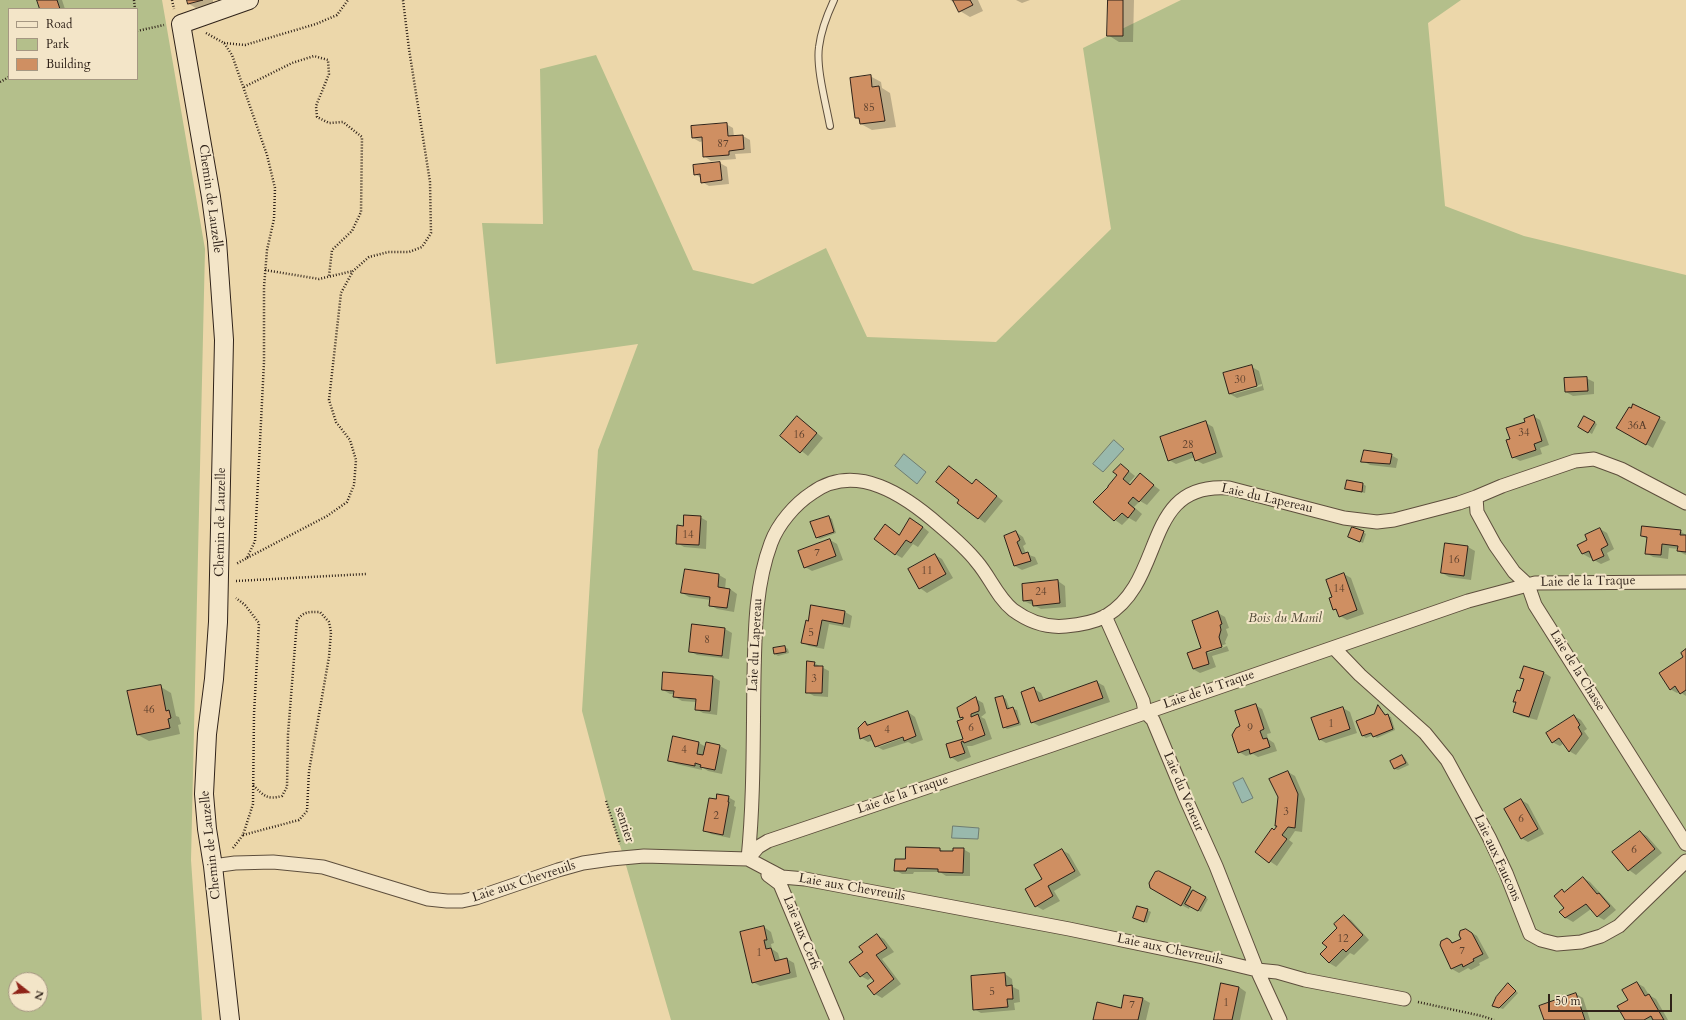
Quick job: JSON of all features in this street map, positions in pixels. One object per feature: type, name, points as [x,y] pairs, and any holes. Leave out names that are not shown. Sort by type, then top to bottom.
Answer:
[{"type":"street","points":[[184,23],[249,0]]},
{"type":"street","name":"Chemin de Lauzelle","points":[[184,23],[211,197],[222,295],[224,366],[219,581],[215,659],[204,764],[206,829],[216,865],[230,1020]]},
{"type":"street","name":"Laie du Lapereau","points":[[748,859],[751,821],[756,620],[760,585],[772,542],[782,522],[804,498],[821,486],[839,480],[858,480],[877,485],[903,497],[961,543],[978,563],[1003,602],[1025,618],[1052,626],[1087,623],[1105,616],[1125,600],[1140,580],[1164,521],[1170,511],[1179,500],[1198,489],[1216,487],[1229,488],[1344,518],[1377,522],[1421,514],[1476,497],[1502,486],[1568,464],[1594,459],[1621,469],[1686,502]]},
{"type":"street","name":"Laie de la Chasse","points":[[1476,497],[1477,512],[1495,545],[1514,572],[1528,585],[1535,605],[1686,844]]},
{"type":"street","name":"Laie de la Traque","points":[[748,859],[758,847],[768,840],[1052,745],[1468,601],[1528,585],[1543,583],[1686,582]]},
{"type":"street","name":"Laie du Veneur","points":[[1105,616],[1143,701],[1145,712],[1153,720],[1216,866],[1257,970],[1280,1020]]},
{"type":"street","name":"Laie aux Faucons","points":[[1334,648],[1360,675],[1425,733],[1447,760],[1489,837],[1506,873],[1530,934],[1541,940],[1557,944],[1580,942],[1607,933],[1619,926],[1629,917],[1686,861]]},
{"type":"street","name":"Laie aux Chevreuils","points":[[216,865],[273,862],[300,864],[337,871],[428,899],[462,901],[582,863],[644,856],[748,859],[782,877],[805,879],[1069,929],[1257,970],[1277,972],[1304,980],[1404,999]]},
{"type":"street","name":"Laie aux Cerfs","points":[[748,859],[780,884],[836,1020]]},
{"type":"lane","points":[[830,126],[820,70],[818,48],[823,24],[834,0]]},
{"type":"path","points":[[138,31],[169,24],[184,23],[224,43],[245,45],[316,24],[337,15],[348,0]]},
{"type":"path","points":[[265,270],[291,273],[319,279],[353,270],[369,257],[388,252],[409,252],[422,247],[431,233],[430,182],[409,49],[403,0]]},
{"type":"path","points":[[224,43],[232,55],[244,87],[267,155],[275,188],[274,219],[267,250],[265,270],[264,362],[255,541],[247,558]]},
{"type":"path","points":[[244,87],[292,63],[314,56],[328,60],[329,74],[316,106],[317,117],[329,123],[343,122],[362,137],[361,212],[352,232],[332,250],[329,276]]},
{"type":"path","points":[[219,581],[229,569],[327,516],[347,502],[354,485],[356,460],[350,440],[336,422],[329,400],[342,293],[353,270]]},
{"type":"path","points":[[219,581],[366,574]]},
{"type":"path","points":[[216,865],[243,835],[253,804],[254,714],[260,623],[245,604],[233,596],[219,581]]},
{"type":"path","points":[[243,835],[298,820],[307,811],[309,772],[329,657],[331,632],[329,622],[320,612],[301,614],[297,621],[289,712],[287,787],[282,796],[272,799],[264,796],[253,785]]},
{"type":"path","name":"sentier","points":[[606,801],[621,848]]},
{"type":"path","points":[[1404,999],[1494,1020]]},
{"type":"green space","points":[[0,0],[162,0],[205,249],[191,860],[202,1020],[0,1020]]},
{"type":"green space","name":"Bois du Manil","points":[[1181,0],[1461,0],[1428,23],[1445,206],[1524,236],[1686,275],[1686,1020],[671,1020],[606,801],[582,711],[598,450],[638,344],[496,364],[482,223],[543,224],[540,69],[596,55],[693,270],[753,284],[826,248],[867,337],[996,342],[1111,229],[1083,48]]},
{"type":"shaded area","points":[[1114,440],[1124,449],[1103,472],[1093,464]]},
{"type":"shaded area","points":[[904,454],[926,472],[917,484],[895,466]]},
{"type":"shaded area","points":[[1243,778],[1253,798],[1242,803],[1233,783]]},
{"type":"shaded area","points":[[953,826],[979,828],[978,839],[952,838]]},
{"type":"building","points":[[37,0],[57,0],[60,8],[40,8]]},
{"type":"building","points":[[187,0],[203,0],[188,4]]},
{"type":"building","points":[[953,0],[970,0],[973,5],[959,12]]},
{"type":"building","points":[[1108,0],[1123,0],[1123,36],[1107,36]]},
{"type":"building","points":[[871,75],[872,87],[879,86],[885,121],[860,124],[859,118],[855,118],[850,78]]},
{"type":"building","points":[[727,123],[728,136],[743,135],[744,149],[729,151],[729,155],[703,157],[702,137],[692,138],[691,126]]},
{"type":"building","points":[[720,162],[722,180],[701,183],[700,174],[694,175],[693,165]]},
{"type":"building","points":[[1252,365],[1257,386],[1229,394],[1223,373]]},
{"type":"building","points":[[1587,377],[1588,391],[1565,392],[1564,378]]},
{"type":"building","points":[[1633,404],[1660,417],[1646,445],[1616,428],[1629,407],[1631,408]]},
{"type":"building","points":[[1534,415],[1542,441],[1534,444],[1536,450],[1512,458],[1506,440],[1510,439],[1506,428],[1525,422],[1524,419]]},
{"type":"building","points":[[797,416],[817,433],[800,453],[780,436]]},
{"type":"building","points":[[1584,416],[1595,422],[1588,433],[1578,427]]},
{"type":"building","points":[[1206,421],[1216,453],[1195,461],[1192,452],[1168,461],[1160,437]]},
{"type":"building","points":[[1364,450],[1392,454],[1390,464],[1361,462]]},
{"type":"building","points":[[1121,464],[1129,471],[1123,479],[1130,485],[1140,473],[1154,485],[1139,502],[1133,497],[1128,503],[1135,509],[1128,518],[1122,513],[1114,521],[1093,502],[1108,487],[1117,475],[1113,472]]},
{"type":"building","points":[[949,466],[972,484],[976,479],[997,496],[978,519],[957,503],[959,500],[936,482]]},
{"type":"building","points":[[1347,480],[1363,483],[1362,492],[1345,489]]},
{"type":"building","points":[[684,515],[701,516],[699,545],[676,544],[677,525],[683,526]]},
{"type":"building","points":[[829,516],[834,532],[816,538],[810,522]]},
{"type":"building","points":[[910,518],[923,527],[911,543],[906,540],[895,555],[874,539],[885,524],[899,535]]},
{"type":"building","points":[[1642,526],[1681,530],[1680,535],[1686,535],[1686,552],[1677,551],[1678,546],[1662,544],[1661,555],[1645,554],[1647,537],[1641,536]]},
{"type":"building","points":[[1352,527],[1364,531],[1360,542],[1348,537]]},
{"type":"building","points":[[1600,528],[1608,545],[1601,549],[1604,556],[1593,561],[1589,551],[1582,554],[1577,545],[1587,540],[1585,535]]},
{"type":"building","points":[[1016,531],[1020,540],[1017,542],[1022,554],[1028,552],[1031,561],[1014,566],[1004,536]]},
{"type":"building","points":[[830,539],[836,556],[804,568],[798,551]]},
{"type":"building","points":[[1445,543],[1468,546],[1464,576],[1441,573]]},
{"type":"building","points":[[935,554],[946,574],[919,589],[908,569]]},
{"type":"building","points":[[685,569],[719,574],[718,587],[730,589],[727,608],[709,606],[710,597],[681,593]]},
{"type":"building","points":[[1344,573],[1357,610],[1339,617],[1336,609],[1333,610],[1329,598],[1332,597],[1326,580]]},
{"type":"building","points":[[1058,580],[1060,603],[1033,606],[1032,600],[1023,601],[1022,584]]},
{"type":"building","points":[[811,605],[845,611],[843,624],[822,620],[817,646],[801,643]]},
{"type":"building","points":[[1218,611],[1222,624],[1220,625],[1221,630],[1219,637],[1222,647],[1206,652],[1209,664],[1193,669],[1187,653],[1201,648],[1192,621]]},
{"type":"building","points":[[692,624],[725,628],[722,656],[689,652]]},
{"type":"building","points":[[785,646],[786,652],[774,654],[773,648]]},
{"type":"building","points":[[1686,649],[1686,690],[1680,694],[1675,686],[1670,690],[1659,673],[1683,657],[1681,653]]},
{"type":"building","points":[[807,661],[815,662],[814,666],[823,666],[822,693],[806,693]]},
{"type":"building","points":[[1524,666],[1544,672],[1529,717],[1513,712],[1516,702],[1513,702],[1517,690],[1520,691],[1524,679],[1520,678]]},
{"type":"building","points":[[663,672],[713,676],[710,711],[695,710],[696,699],[673,697],[674,691],[662,690]]},
{"type":"building","points":[[1097,681],[1103,698],[1031,723],[1021,692],[1034,687],[1039,701]]},
{"type":"building","points":[[161,685],[166,711],[169,710],[171,718],[168,719],[170,728],[137,735],[127,691]]},
{"type":"building","points":[[1003,696],[1007,709],[1013,707],[1019,723],[1003,728],[995,698]]},
{"type":"building","points":[[976,697],[979,711],[971,714],[971,717],[978,714],[985,735],[964,743],[963,741],[961,742],[965,753],[950,758],[946,744],[963,739],[957,721],[963,719],[963,717],[960,718],[957,708]]},
{"type":"building","points":[[1256,704],[1264,729],[1260,731],[1263,739],[1267,738],[1270,747],[1250,754],[1249,749],[1238,753],[1232,735],[1236,728],[1240,726],[1235,711]]},
{"type":"building","points":[[1378,705],[1385,715],[1388,714],[1393,729],[1373,737],[1371,733],[1362,736],[1356,721],[1374,714]]},
{"type":"building","points":[[1343,707],[1350,729],[1319,740],[1311,718]]},
{"type":"building","points":[[908,711],[916,736],[904,741],[903,737],[875,747],[870,735],[860,739],[858,728],[865,721],[867,725]]},
{"type":"building","points":[[1574,715],[1580,725],[1578,727],[1582,734],[1569,752],[1559,738],[1552,743],[1546,733]]},
{"type":"building","points":[[673,736],[699,742],[697,754],[703,755],[706,742],[720,745],[715,770],[700,767],[701,765],[695,763],[695,766],[668,761]]},
{"type":"building","points":[[1402,755],[1406,763],[1394,769],[1390,761]]},
{"type":"building","points":[[1288,771],[1298,794],[1295,828],[1288,827],[1282,835],[1287,839],[1269,863],[1255,852],[1272,828],[1274,830],[1277,826],[1275,826],[1278,797],[1269,779]]},
{"type":"building","points":[[717,794],[729,796],[723,835],[703,831],[709,798],[716,799]]},
{"type":"building","points":[[1521,799],[1538,829],[1521,839],[1504,809]]},
{"type":"building","points":[[1640,831],[1655,849],[1628,871],[1612,852]]},
{"type":"building","points":[[906,847],[940,848],[940,851],[953,851],[953,848],[964,848],[963,873],[938,872],[938,869],[907,868],[906,871],[894,871],[895,859],[905,859]]},
{"type":"building","points":[[1062,849],[1075,871],[1048,886],[1053,896],[1035,907],[1025,889],[1042,879],[1034,865]]},
{"type":"building","points":[[1159,871],[1191,887],[1181,906],[1150,888],[1149,883],[1155,872]]},
{"type":"building","points":[[1583,877],[1597,894],[1599,893],[1610,906],[1597,917],[1586,904],[1565,918],[1559,912],[1564,908],[1554,896],[1562,889],[1564,892]]},
{"type":"building","points":[[1193,890],[1206,897],[1198,911],[1185,904]]},
{"type":"building","points":[[1137,906],[1148,909],[1144,922],[1133,918]]},
{"type":"building","points":[[1344,915],[1363,935],[1346,952],[1343,949],[1329,963],[1320,954],[1327,947],[1322,943],[1337,928],[1334,924]]},
{"type":"building","points":[[764,926],[767,940],[764,940],[766,949],[771,948],[775,961],[787,958],[790,973],[752,983],[740,932]]},
{"type":"building","points":[[1466,929],[1472,933],[1483,954],[1473,959],[1474,961],[1463,967],[1462,964],[1451,969],[1440,945],[1441,941],[1447,938],[1452,943],[1461,939],[1459,935],[1460,931]]},
{"type":"building","points":[[877,934],[887,948],[876,955],[894,979],[874,995],[867,986],[874,981],[867,972],[860,977],[849,962],[863,952],[859,947]]},
{"type":"building","points":[[1005,973],[1006,986],[1012,985],[1013,999],[1007,999],[1008,1007],[973,1010],[971,976]]},
{"type":"building","points":[[1637,982],[1645,996],[1649,994],[1664,1020],[1653,1020],[1651,1016],[1644,1020],[1625,1020],[1617,1006],[1628,1000],[1622,990]]},
{"type":"building","points":[[1221,983],[1239,987],[1232,1020],[1214,1020]]},
{"type":"building","points":[[1508,983],[1516,991],[1499,1008],[1492,1006],[1496,997]]},
{"type":"building","points":[[1576,993],[1585,1020],[1544,1020],[1539,1006]]},
{"type":"building","points":[[1124,995],[1143,998],[1138,1020],[1093,1020],[1097,1002],[1121,1008]]}]
